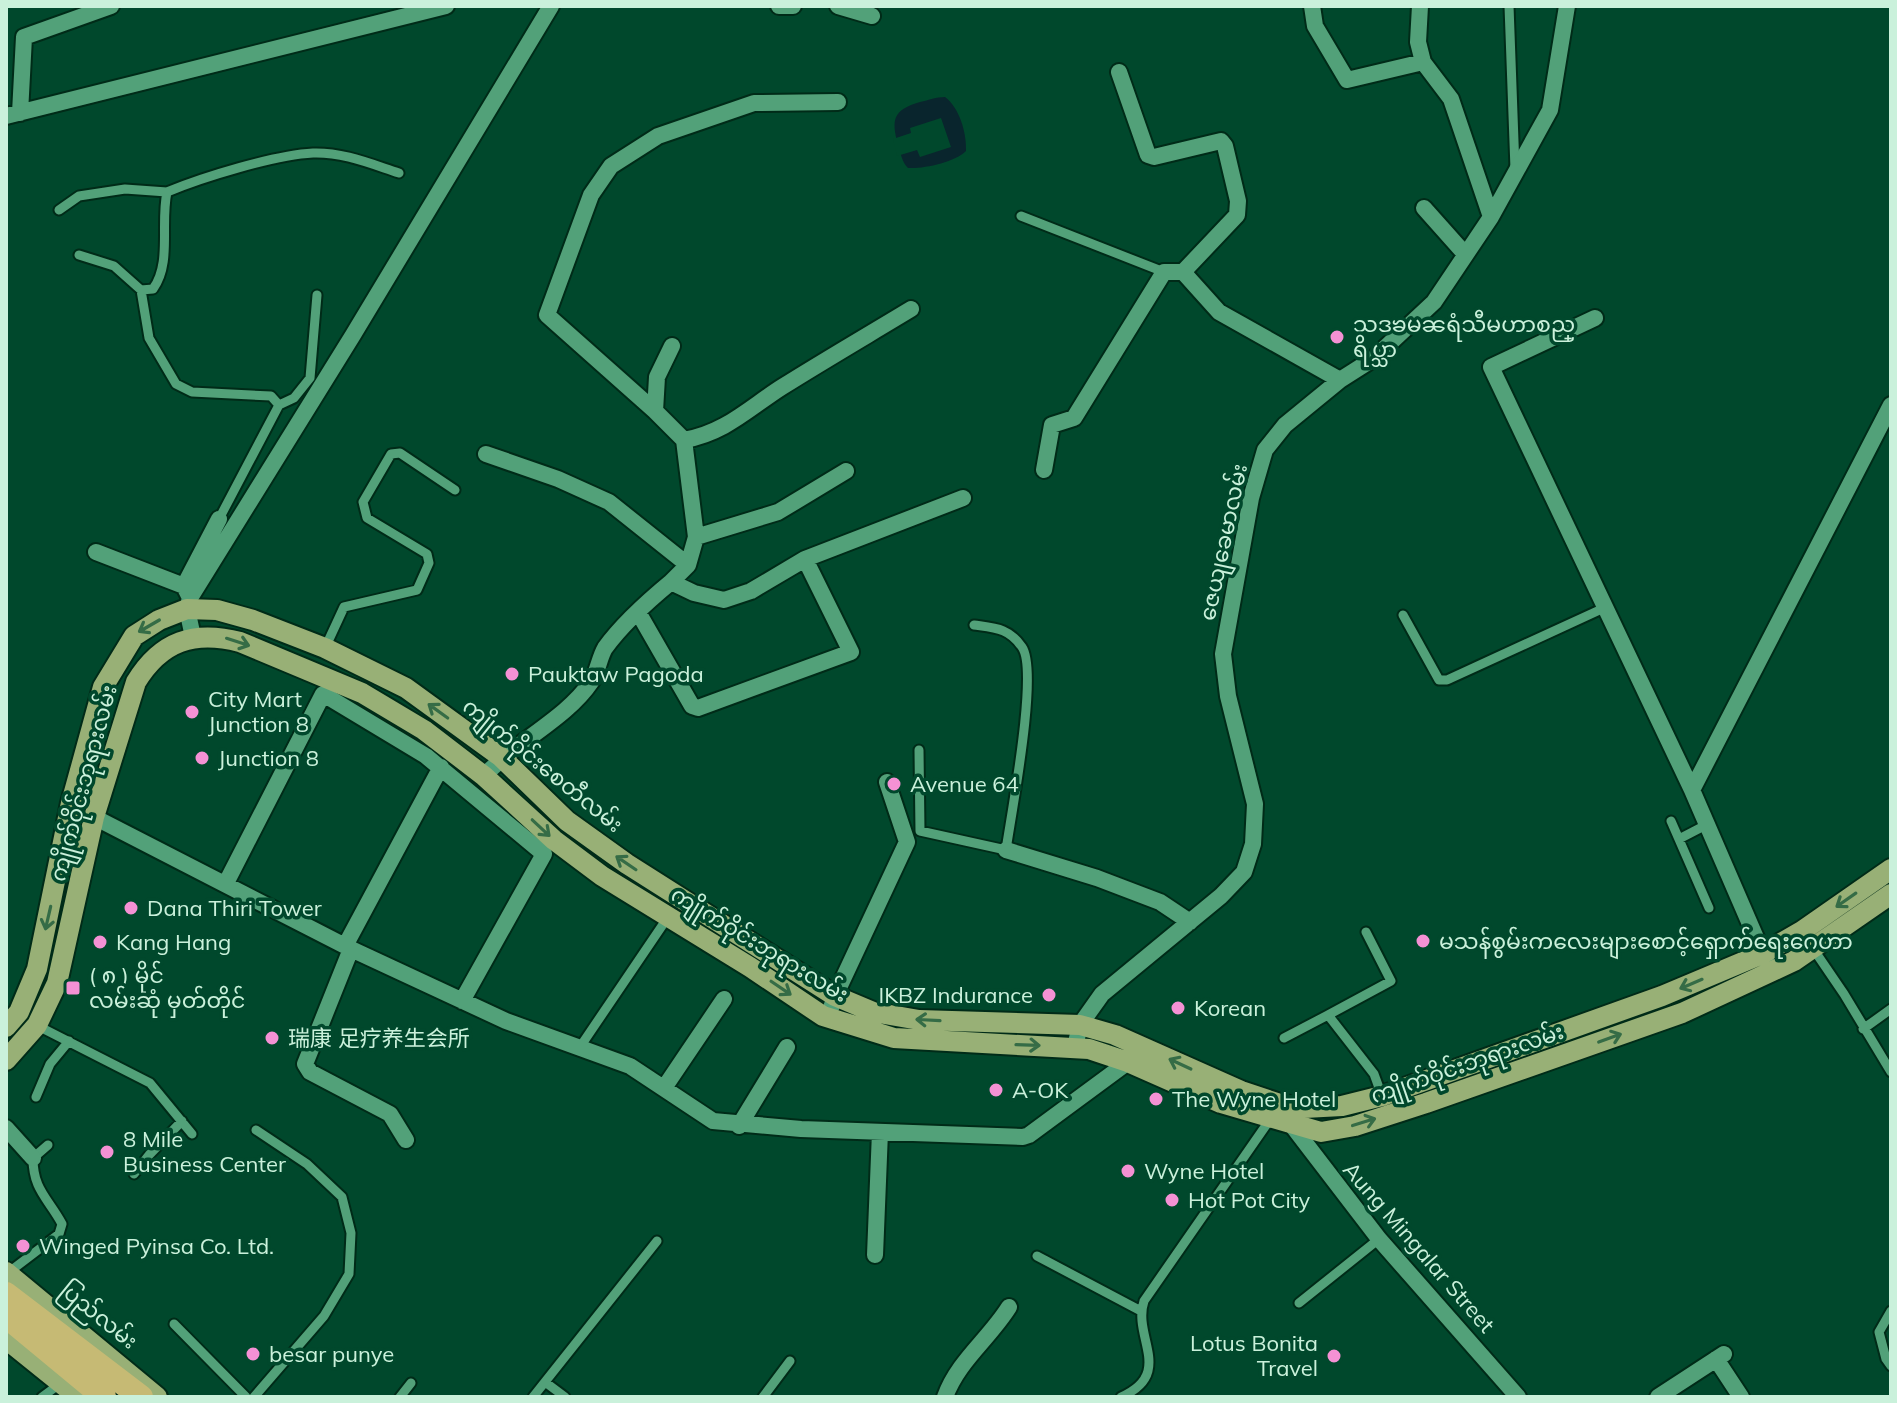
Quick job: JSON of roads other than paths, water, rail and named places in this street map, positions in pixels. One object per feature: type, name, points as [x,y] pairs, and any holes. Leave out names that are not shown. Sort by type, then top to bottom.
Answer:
[{"type":"highway","name":"ပြည်လမ်း","points":[[6,1278],[141,1397]]},
{"type":"highway","points":[[6,1316],[104,1397]]},
{"type":"main road","name":"ကျိုက်ဝိုင်းစေတီလမ်း","points":[[6,1027],[19,1012],[37,969],[71,803],[103,687],[134,636],[187,598],[325,648],[406,688],[501,757],[567,821],[835,996],[894,1017],[1080,1025],[1115,1035],[1241,1091],[1280,1116],[1304,1108],[1342,1106],[1420,1083],[1662,996],[1762,954],[1802,931]]},
{"type":"main road","name":"ကျိုက်ဝိုင်းဘုရားလမ်း","points":[[6,1060],[37,1025],[57,983],[94,817],[136,682],[147,664],[158,655],[193,637],[218,636],[240,642],[362,693],[424,730],[484,776],[554,840],[602,876],[828,1017],[894,1038],[1089,1049],[1128,1062],[1221,1103],[1280,1116],[1321,1132],[1355,1126],[1426,1103],[1682,1013],[1772,973],[1813,949],[1891,894]]},
{"type":"main road","points":[[1802,931],[1891,869]]},
{"type":"main road","points":[[662,912],[667,889]]},
{"type":"main road","points":[[750,967],[762,949]]},
{"type":"main road","points":[[1420,1083],[1426,1103]]},
{"type":"main road","name":"ပြည်လမ်း","points":[[6,1278],[157,1397]]},
{"type":"main road","points":[[6,1339],[78,1397]]},
{"type":"street","points":[[111,6],[24,37],[13,114],[446,6]]},
{"type":"street","points":[[187,598],[353,335],[551,6]]},
{"type":"street","points":[[779,6],[793,6]]},
{"type":"street","points":[[838,6],[872,16]]},
{"type":"street","points":[[1312,6],[1315,26],[1347,80],[1423,62]]},
{"type":"street","points":[[1420,6],[1418,42],[1423,62],[1451,99],[1491,217]]},
{"type":"street","name":"ဇေယျခေမာလမ်း","points":[[1080,1025],[1102,994],[1221,896],[1244,872],[1253,844],[1255,804],[1228,696],[1223,654],[1251,498],[1265,450],[1285,425],[1340,380],[1373,359],[1434,302],[1491,217],[1550,110],[1567,6]]},
{"type":"street","points":[[1044,470],[1052,425],[1074,418],[1164,272],[1183,272],[1237,215],[1238,201],[1225,146],[1221,141],[1154,157],[1148,155],[1119,72]]},
{"type":"street","points":[[484,776],[501,757],[565,709],[592,681],[605,649],[638,612],[688,565],[696,537],[684,440],[547,315],[591,195],[611,166],[658,136],[754,103],[838,102]]},
{"type":"street","points":[[1424,208],[1465,254]]},
{"type":"street","points":[[1183,272],[1219,312],[1340,380]]},
{"type":"street","points":[[684,440],[707,436],[735,420],[780,388],[911,309]]},
{"type":"street","points":[[1595,318],[1491,367],[1692,790],[1772,973]]},
{"type":"street","points":[[655,411],[657,377],[672,346]]},
{"type":"street","points":[[1692,790],[1891,405]]},
{"type":"street","points":[[486,454],[558,479],[609,502],[688,565]]},
{"type":"street","points":[[696,537],[778,512],[846,471]]},
{"type":"street","points":[[671,582],[694,593],[724,600],[751,591],[805,559],[963,498]]},
{"type":"street","points":[[193,637],[187,598],[219,519]]},
{"type":"street","points":[[96,552],[187,598]]},
{"type":"street","points":[[638,612],[692,706],[698,708],[851,652],[805,559]]},
{"type":"street","points":[[226,883],[323,694],[426,756],[544,854],[462,1001]]},
{"type":"street","points":[[406,1140],[390,1114],[310,1072],[305,1064],[348,947],[441,767]]},
{"type":"street","points":[[828,1017],[907,842],[887,782]]},
{"type":"street","points":[[94,817],[348,947],[462,1001],[506,1021],[630,1066],[713,1121],[739,1126],[996,1137],[1029,1135],[1128,1062]]},
{"type":"street","points":[[1006,850],[1097,878],[1160,902],[1190,922]]},
{"type":"street","points":[[664,1088],[724,999]]},
{"type":"street","points":[[1075,1047],[1080,1025]]},
{"type":"street","points":[[739,1126],[787,1047]]},
{"type":"street","name":"Aung Mingalar Street","points":[[1280,1116],[1379,1239],[1517,1397]]},
{"type":"street","points":[[6,1128],[33,1158]]},
{"type":"street","points":[[875,1255],[880,1132]]},
{"type":"street","points":[[945,1397],[970,1353],[995,1328],[1009,1307]]},
{"type":"street","points":[[1660,1396],[1720,1357],[1741,1397]]},
{"type":"lane","points":[[1509,6],[1515,172]]},
{"type":"lane","points":[[59,210],[79,196],[125,189],[167,192],[261,163],[313,153],[351,157],[399,173]]},
{"type":"lane","points":[[141,290],[153,289],[163,275],[163,210],[167,192]]},
{"type":"lane","points":[[1021,216],[1164,272]]},
{"type":"lane","points":[[79,255],[114,266],[141,290],[149,338],[176,384],[192,392],[271,396],[279,405]]},
{"type":"lane","points":[[219,519],[279,405],[294,398],[310,378],[317,295]]},
{"type":"lane","points":[[325,648],[344,607],[417,590],[429,563],[427,554],[367,518],[363,502],[391,454],[400,453],[455,490]]},
{"type":"lane","points":[[1403,615],[1439,680],[1447,680],[1604,608]]},
{"type":"lane","points":[[919,750],[920,831],[1006,850],[1028,690],[1024,650],[1004,630],[974,625]]},
{"type":"lane","points":[[1671,821],[1709,908]]},
{"type":"lane","points":[[1679,839],[1706,825]]},
{"type":"lane","points":[[580,1047],[662,912]]},
{"type":"lane","points":[[1802,931],[1891,1072]]},
{"type":"lane","points":[[1284,1038],[1391,981],[1366,932]]},
{"type":"lane","points":[[1863,1029],[1891,1009]]},
{"type":"lane","points":[[1328,1015],[1374,1074],[1382,1096]]},
{"type":"lane","points":[[37,1025],[150,1083],[192,1134]]},
{"type":"lane","points":[[36,1097],[50,1064],[69,1041]]},
{"type":"lane","points":[[1121,1397],[1134,1391],[1144,1381],[1149,1368],[1141,1311],[1144,1301],[1280,1116]]},
{"type":"lane","points":[[134,1174],[182,1121]]},
{"type":"lane","points":[[254,1397],[324,1316],[349,1274],[351,1244],[342,1197],[307,1164],[256,1130]]},
{"type":"lane","points":[[6,1278],[59,1234],[62,1224],[38,1189],[33,1174],[33,1158],[48,1145]]},
{"type":"lane","points":[[1299,1303],[1379,1239]]},
{"type":"lane","points":[[533,1397],[657,1241]]},
{"type":"lane","points":[[1037,1256],[1141,1311]]},
{"type":"lane","points":[[1891,1311],[1879,1332],[1891,1366]]},
{"type":"lane","points":[[174,1324],[246,1397]]},
{"type":"lane","points":[[763,1397],[790,1361]]},
{"type":"lane","points":[[545,1382],[565,1397]]},
{"type":"lane","points":[[42,1397],[61,1383]]},
{"type":"lane","points":[[400,1397],[411,1383]]},
{"type":"water","points":[[945,97],[961,121],[966,151],[939,164],[908,168],[896,136],[896,117],[911,105]]},
{"type":"place","name":"သဒၶမၼရံသီမဟာစည္ ရိပ္သာ","points":[[1337,337]]},
{"type":"place","name":"Pauktaw Pagoda","points":[[512,674]]},
{"type":"place","name":"City Mart Junction 8","points":[[192,712]]},
{"type":"place","name":"Junction 8","points":[[202,758]]},
{"type":"place","name":"Avenue 64","points":[[894,784]]},
{"type":"place","name":"Dana Thiri Tower","points":[[131,908]]},
{"type":"place","name":"မသန်စွမ်းကလေးများစောင့်ရှောက်ရေးဂေဟာ","points":[[1423,941]]},
{"type":"place","name":"Kang Hang","points":[[100,942]]},
{"type":"place","name":"( ၈ ) မိုင် လမ်းဆုံ မှတ်တိုင်","points":[[73,988]]},
{"type":"place","name":"IKBZ Indurance","points":[[1049,995]]},
{"type":"place","name":"Korean","points":[[1178,1008]]},
{"type":"place","name":"瑞康 足疗养生会所","points":[[272,1038]]},
{"type":"place","name":"A-OK","points":[[996,1090]]},
{"type":"place","name":"The Wyne Hotel","points":[[1156,1099]]},
{"type":"place","name":"8 Mile Business Center","points":[[107,1152]]},
{"type":"place","name":"Wyne Hotel","points":[[1128,1171]]},
{"type":"place","name":"Hot Pot City","points":[[1172,1200]]},
{"type":"place","name":"Winged Pyinsa Co. Ltd.","points":[[23,1246]]},
{"type":"place","name":"besar punye","points":[[253,1354]]},
{"type":"place","name":"Lotus Bonita Travel","points":[[1334,1356]]}]
